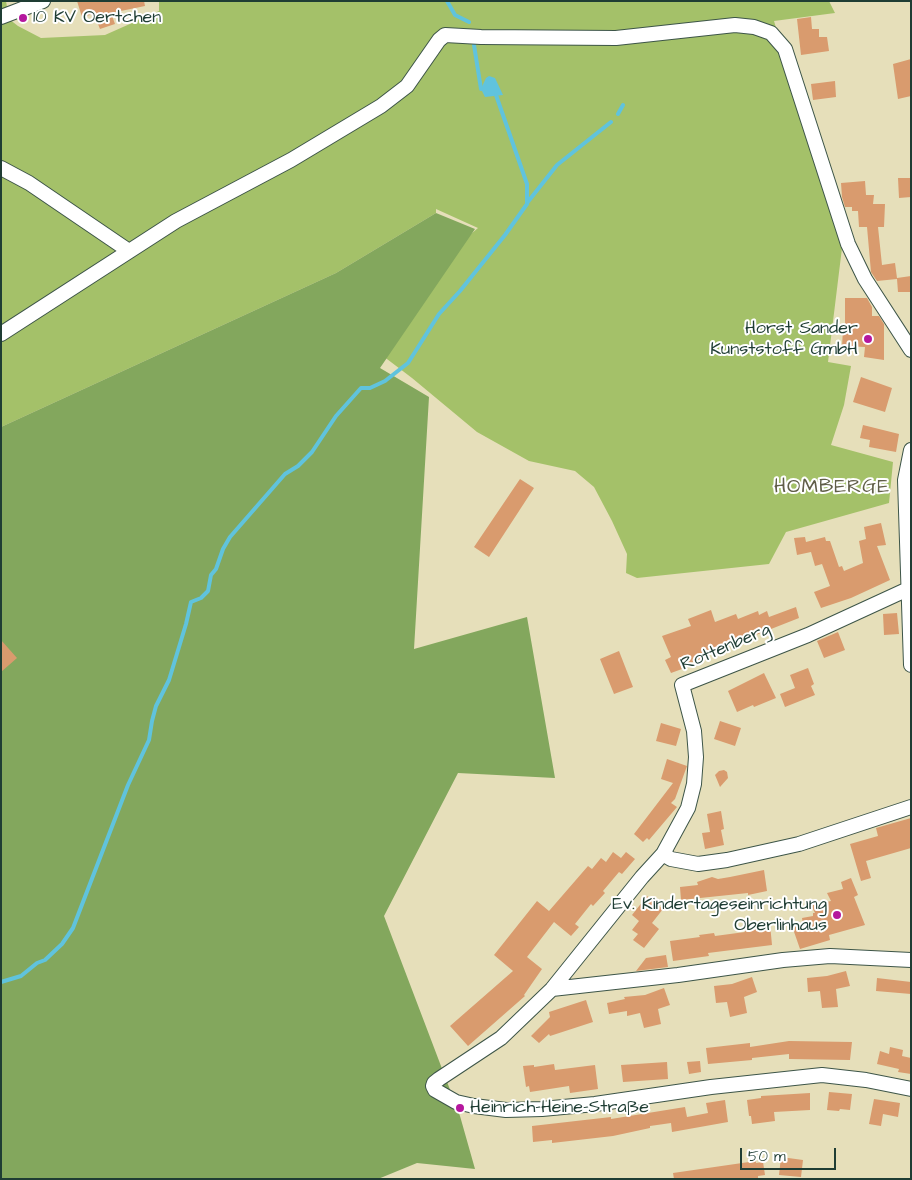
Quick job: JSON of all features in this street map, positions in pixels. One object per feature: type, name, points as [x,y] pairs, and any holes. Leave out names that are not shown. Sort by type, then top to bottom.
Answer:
[{"type":"street","points":[[1,17],[43,1]]},
{"type":"street","points":[[1,334],[176,221],[290,160],[381,106],[407,86],[439,40],[445,35],[616,38],[736,25],[754,27],[771,33],[786,49],[848,244],[864,279],[911,350]]},
{"type":"street","points":[[1,168],[29,184],[129,251]]},
{"type":"street","points":[[911,450],[905,480],[911,665]]},
{"type":"street","name":"Rottenberg","points":[[662,854],[688,808],[694,784],[696,757],[694,731],[682,685],[808,635],[908,589]]},
{"type":"street","points":[[911,807],[799,844],[727,860],[698,864],[676,861],[662,854],[552,990],[501,1038],[434,1083],[433,1086],[435,1090],[456,1102],[506,1110],[595,1104],[711,1087],[822,1075],[866,1080],[911,1089]]},
{"type":"street","points":[[552,990],[784,960],[830,956],[911,960]]},
{"type":"green space","points":[[1,1],[6,1],[9,19],[41,38],[105,35],[159,11],[159,1],[829,1],[835,13],[774,21],[842,248],[828,362],[851,366],[844,405],[831,445],[893,462],[889,503],[786,532],[769,564],[637,578],[626,573],[627,554],[594,487],[575,471],[529,461],[477,432],[412,378],[354,334],[478,228],[436,209],[436,213],[336,273],[1,427]]},
{"type":"green space","points":[[436,213],[475,229],[380,368],[429,397],[414,649],[527,617],[555,778],[458,773],[384,916],[460,1116],[475,1169],[417,1163],[378,1179],[1,1179],[1,427],[336,273]]},
{"type":"water","points":[[489,76],[495,78],[503,95],[485,97],[481,89],[486,78]]},
{"type":"building","points":[[77,1],[144,1],[145,6],[111,13],[115,24],[100,29],[94,14],[82,17]]},
{"type":"building","points":[[811,17],[812,29],[819,29],[819,37],[827,37],[829,51],[801,55],[797,19]]},
{"type":"building","points":[[911,59],[911,96],[898,99],[893,64]]},
{"type":"building","points":[[835,81],[836,97],[813,100],[811,84]]},
{"type":"building","points":[[898,178],[911,178],[911,197],[899,198]]},
{"type":"building","points":[[865,181],[866,195],[874,195],[873,204],[885,204],[884,227],[878,227],[882,265],[895,263],[897,278],[911,276],[911,292],[898,292],[897,279],[877,281],[871,272],[867,227],[859,227],[858,211],[852,211],[852,207],[845,207],[841,183]]},
{"type":"building","points":[[845,298],[867,298],[872,307],[872,316],[879,316],[884,324],[884,360],[864,357],[865,347],[842,346],[843,330],[845,330]]},
{"type":"building","points":[[861,377],[892,388],[885,412],[853,402]]},
{"type":"building","points":[[863,425],[899,434],[896,452],[869,447],[870,440],[860,438]]},
{"type":"building","points":[[520,479],[534,488],[489,557],[474,547]]},
{"type":"building","points":[[881,523],[886,545],[877,546],[890,580],[851,598],[821,608],[814,592],[830,586],[822,564],[815,566],[811,552],[797,555],[794,538],[805,537],[806,542],[825,537],[826,541],[830,541],[839,567],[842,566],[844,571],[863,563],[859,541],[866,539],[864,527]]},
{"type":"building","points":[[796,607],[799,618],[705,655],[705,657],[671,673],[665,660],[671,657],[662,636],[691,626],[688,619],[711,610],[715,622],[736,614],[738,619],[758,611],[759,615],[767,611],[769,617]]},
{"type":"building","points":[[897,613],[899,634],[884,635],[883,614]]},
{"type":"building","points":[[838,632],[845,650],[824,658],[817,641]]},
{"type":"building","points":[[1,640],[17,658],[1,672]]},
{"type":"building","points":[[619,651],[633,687],[614,694],[600,659]]},
{"type":"building","points":[[808,668],[814,684],[811,686],[815,695],[785,707],[780,694],[795,688],[790,675]]},
{"type":"building","points":[[764,673],[776,698],[737,712],[728,691]]},
{"type":"building","points":[[720,721],[741,728],[735,746],[714,739]]},
{"type":"building","points":[[661,723],[681,729],[676,746],[656,741]]},
{"type":"building","points":[[667,759],[687,766],[675,799],[671,803],[677,807],[649,840],[647,838],[643,842],[634,834],[673,783],[661,779]]},
{"type":"building","points":[[724,770],[727,772],[728,778],[720,787],[715,775],[719,771]]},
{"type":"building","points":[[721,811],[724,829],[721,830],[724,845],[705,849],[702,833],[710,832],[707,814]]},
{"type":"building","points":[[911,818],[911,848],[866,861],[871,878],[861,881],[850,844],[878,836],[876,828]]},
{"type":"building","points":[[613,852],[621,858],[626,852],[635,859],[622,874],[619,872],[603,891],[605,893],[593,906],[591,904],[575,924],[579,927],[571,936],[554,922],[527,957],[542,969],[525,996],[468,1046],[450,1026],[513,971],[494,955],[537,901],[549,911],[588,866],[592,869],[601,858],[606,862]]},
{"type":"building","points":[[764,870],[767,891],[748,895],[748,893],[681,900],[680,887],[698,885],[697,882],[712,877],[718,879]]},
{"type":"building","name":"Ev. Kindertageseinrichtung Oberlinhaus","points":[[851,878],[858,895],[854,897],[865,925],[829,935],[830,940],[800,949],[792,926],[803,924],[802,918],[813,916],[813,913],[815,913],[811,905],[831,901],[827,893],[843,889],[841,882]]},
{"type":"building","points":[[647,896],[663,909],[652,923],[659,929],[644,948],[633,940],[638,934],[632,930],[639,921],[632,915]]},
{"type":"building","points":[[770,924],[772,945],[708,953],[709,956],[673,961],[670,941],[714,933],[715,936],[745,932],[744,927]]},
{"type":"building","points":[[666,955],[668,967],[636,971],[646,958]]},
{"type":"building","points":[[846,971],[850,986],[836,989],[838,1007],[822,1008],[820,991],[808,992],[807,978],[827,976]]},
{"type":"building","points":[[752,977],[757,992],[744,997],[747,1013],[730,1017],[727,1002],[716,1003],[714,986],[732,984]]},
{"type":"building","points":[[877,978],[911,982],[911,994],[876,991]]},
{"type":"building","points":[[664,988],[670,1005],[658,1009],[661,1024],[644,1028],[640,1013],[627,1016],[627,1011],[609,1014],[607,1003],[625,999],[624,997],[645,995]]},
{"type":"building","points":[[586,1000],[593,1022],[550,1036],[549,1034],[539,1043],[531,1036],[550,1017],[549,1012]]},
{"type":"building","points":[[789,1041],[852,1042],[850,1060],[789,1059],[789,1054],[708,1064],[706,1048],[750,1043],[750,1047]]},
{"type":"building","points":[[890,1047],[903,1050],[902,1056],[911,1058],[911,1074],[898,1072],[899,1069],[877,1064],[880,1051],[889,1054]]},
{"type":"building","points":[[700,1061],[701,1072],[689,1074],[687,1062]]},
{"type":"building","points":[[667,1062],[668,1079],[623,1082],[621,1065]]},
{"type":"building","points":[[554,1064],[555,1070],[595,1065],[598,1089],[570,1093],[569,1086],[530,1092],[529,1086],[526,1087],[523,1066],[534,1065],[534,1067]]},
{"type":"building","points":[[829,1092],[852,1094],[850,1110],[827,1110]]},
{"type":"building","points":[[810,1093],[810,1110],[774,1112],[775,1121],[752,1124],[747,1100],[761,1098],[761,1096]]},
{"type":"building","points":[[874,1099],[900,1103],[898,1117],[883,1114],[881,1126],[869,1124]]},
{"type":"building","points":[[725,1100],[728,1122],[672,1132],[671,1123],[650,1126],[650,1128],[613,1136],[552,1143],[552,1140],[533,1142],[532,1126],[611,1117],[611,1119],[685,1107],[687,1117],[708,1113],[706,1103]]},
{"type":"building","points":[[781,1157],[803,1160],[801,1177],[779,1175]]},
{"type":"building","points":[[756,1161],[756,1163],[763,1162],[765,1175],[758,1176],[758,1179],[674,1179],[673,1173]]},
{"type":"waterway","points":[[447,1],[455,15],[469,22]]},
{"type":"waterway","points":[[474,45],[481,89]]},
{"type":"waterway","points":[[1,982],[21,976],[37,963],[45,960],[62,944],[73,928],[128,785],[149,740],[156,706],[169,680],[191,602],[201,598],[208,591],[211,575],[216,569],[223,549],[230,537],[285,474],[298,466],[312,452],[336,416],[361,388],[370,388],[385,381],[408,363],[439,314],[505,235],[527,204],[527,184],[496,95]]},
{"type":"waterway","points":[[618,114],[623,105]]},
{"type":"waterway","points":[[527,203],[557,165],[611,122]]},
{"type":"place","name":"10 KV Oertchen","points":[[23,18]]},
{"type":"place","name":"Horst Sander Kunststoff GmbH","points":[[868,339]]},
{"type":"place","name":"Ev. Kindertageseinrichtung Oberlinhaus","points":[[837,915]]},
{"type":"place","name":"Heinrich-Heine-Straße","points":[[460,1108]]},
{"type":"district","name":"HOMBERGE","points":[[832,488]]}]
